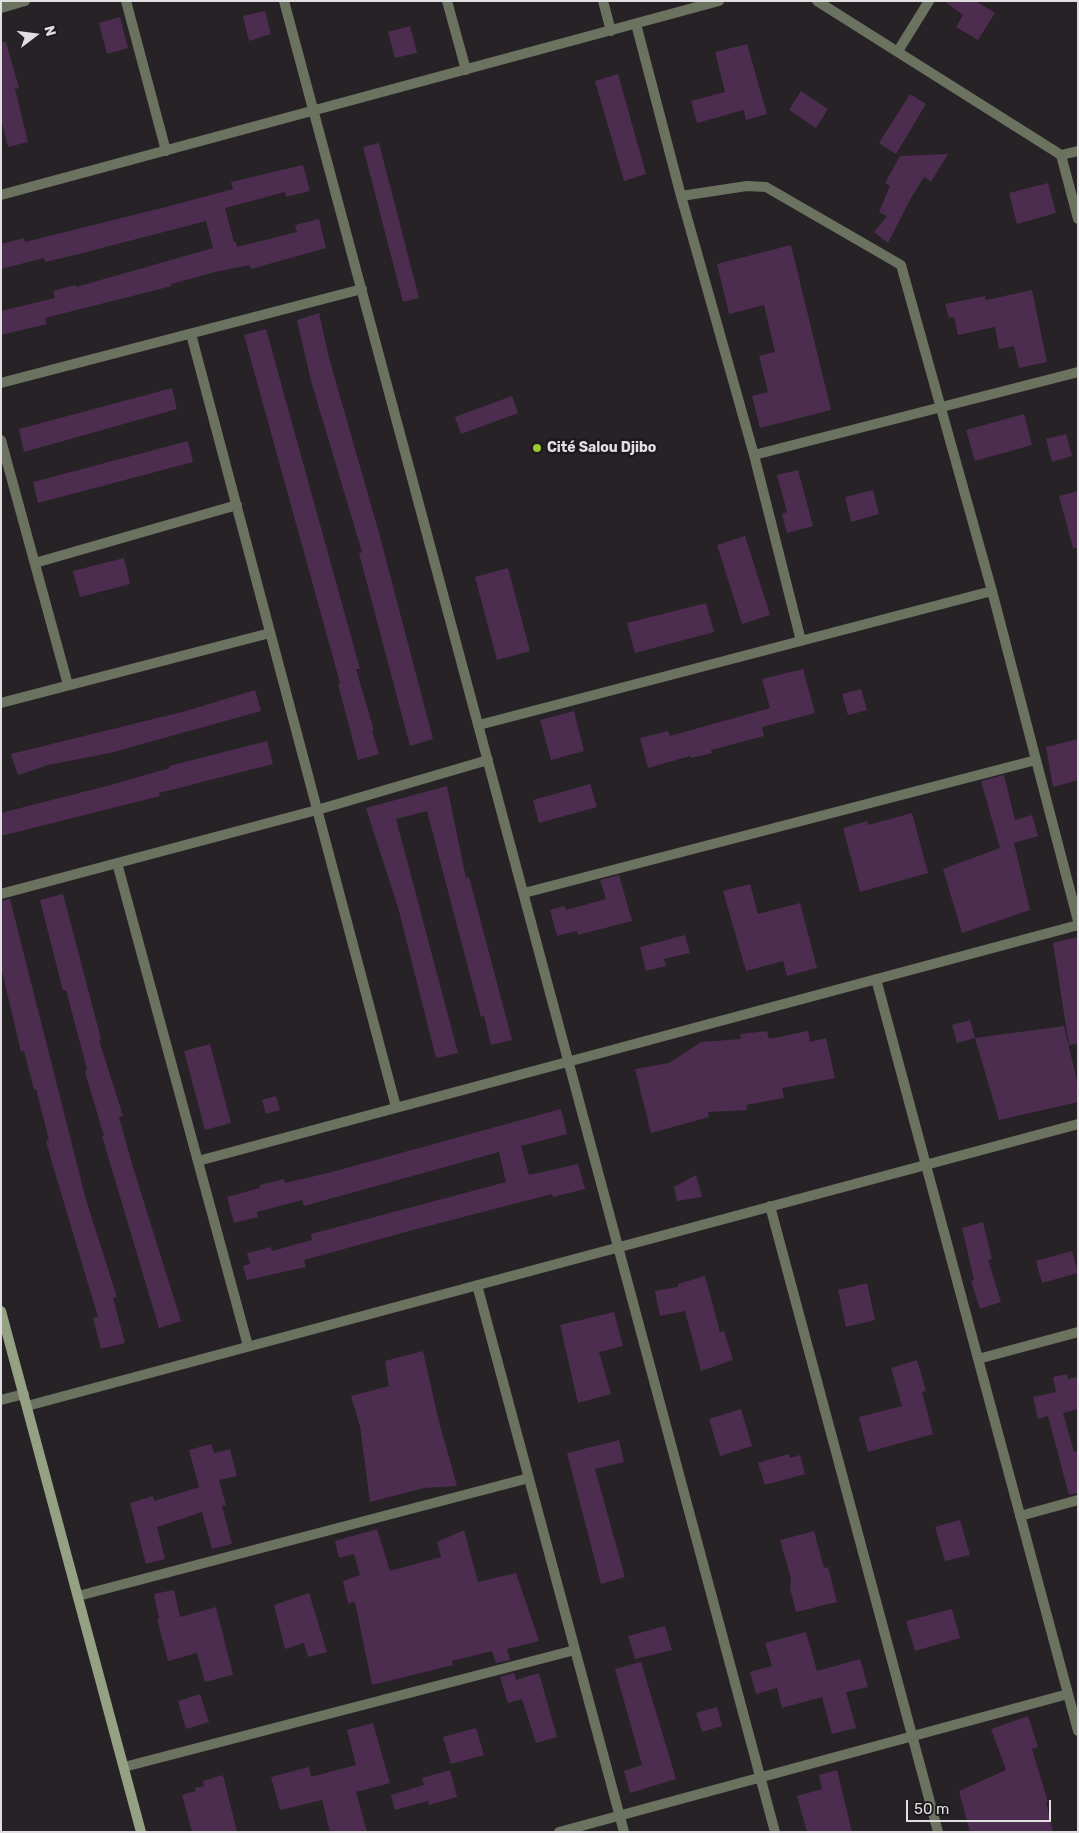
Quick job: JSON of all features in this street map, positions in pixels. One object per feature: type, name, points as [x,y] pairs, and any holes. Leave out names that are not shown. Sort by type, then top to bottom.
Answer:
[{"type":"street","points":[[1,8],[25,1]]},
{"type":"street","points":[[126,1],[166,151]]},
{"type":"street","points":[[284,1],[776,1832]]},
{"type":"street","points":[[447,1],[466,70]]},
{"type":"street","points":[[603,1],[611,31]]},
{"type":"street","points":[[1,195],[719,1]]},
{"type":"street","points":[[817,1],[1061,155],[1078,219]]},
{"type":"street","points":[[898,51],[929,1]]},
{"type":"street","points":[[636,24],[681,196],[754,455],[801,641]]},
{"type":"street","points":[[1061,155],[1078,150]]},
{"type":"street","points":[[198,1160],[876,979],[1078,923],[992,591],[902,265],[766,187],[748,186],[681,196]]},
{"type":"street","points":[[1,383],[362,289]]},
{"type":"street","points":[[192,334],[396,1108]]},
{"type":"street","points":[[754,455],[1078,372]]},
{"type":"street","points":[[1,440],[68,685]]},
{"type":"street","points":[[35,563],[237,505]]},
{"type":"street","points":[[479,725],[992,591]]},
{"type":"street","points":[[1,703],[270,633]]},
{"type":"street","points":[[1,894],[317,810],[488,760]]},
{"type":"street","points":[[524,893],[1036,760]]},
{"type":"street","points":[[117,863],[248,1346]]},
{"type":"street","points":[[876,979],[1078,1731]]},
{"type":"street","points":[[27,1406],[1078,1124]]},
{"type":"street","points":[[770,1206],[938,1832]]},
{"type":"street","points":[[478,1285],[624,1832]]},
{"type":"street","points":[[1,1311],[141,1832]]},
{"type":"street","points":[[978,1359],[1078,1332]]},
{"type":"street","points":[[1,1400],[24,1394]]},
{"type":"street","points":[[78,1596],[529,1478]]},
{"type":"street","points":[[1020,1516],[1078,1500]]},
{"type":"street","points":[[124,1767],[575,1650]]},
{"type":"street","points":[[559,1832],[1068,1694]]},
{"type":"building","points":[[944,1],[976,1],[995,13],[978,40],[956,27],[963,15]]},
{"type":"building","points":[[265,11],[271,34],[249,41],[243,16]]},
{"type":"building","points":[[120,17],[128,48],[107,54],[99,23]]},
{"type":"building","points":[[410,26],[417,53],[395,58],[388,32]]},
{"type":"building","points":[[1,42],[6,42],[19,88],[15,89],[28,142],[8,147],[1,119]]},
{"type":"building","points":[[747,44],[767,114],[746,120],[744,110],[697,123],[691,101],[725,92],[715,52]]},
{"type":"building","points":[[618,74],[646,174],[624,181],[595,81]]},
{"type":"building","points":[[801,91],[828,109],[816,128],[789,110]]},
{"type":"building","points":[[910,94],[926,104],[896,154],[879,143]]},
{"type":"building","points":[[379,143],[419,298],[403,302],[363,147]]},
{"type":"building","points":[[948,154],[931,182],[924,177],[888,243],[874,232],[887,216],[879,212],[890,186],[885,183],[900,156]]},
{"type":"building","points":[[303,165],[310,191],[286,197],[285,192],[225,208],[234,242],[236,242],[237,247],[297,232],[295,225],[319,219],[326,248],[251,269],[250,265],[219,271],[171,284],[172,286],[45,318],[47,324],[1,335],[1,311],[55,298],[53,291],[75,285],[76,287],[213,248],[206,221],[45,262],[44,258],[1,269],[1,244],[24,238],[25,242],[166,207],[233,189],[231,182]]},
{"type":"building","points":[[1048,183],[1056,213],[1017,224],[1009,193]]},
{"type":"building","points":[[791,245],[831,410],[760,428],[752,396],[768,392],[759,356],[775,352],[764,305],[729,314],[717,264]]},
{"type":"building","points":[[1032,290],[1047,362],[1019,368],[1014,346],[999,349],[995,327],[958,335],[954,317],[949,318],[945,304],[985,296],[986,300]]},
{"type":"building","points":[[319,313],[329,358],[379,533],[433,739],[410,746],[359,553],[362,552],[311,381],[297,320]]},
{"type":"building","points":[[266,329],[360,669],[356,669],[379,754],[358,760],[338,684],[340,683],[244,335]]},
{"type":"building","points":[[172,388],[177,409],[24,452],[19,429]]},
{"type":"building","points":[[512,396],[518,413],[461,434],[455,417]]},
{"type":"building","points":[[1024,414],[1032,445],[975,461],[966,430]]},
{"type":"building","points":[[1066,434],[1072,456],[1052,462],[1046,439]]},
{"type":"building","points":[[188,441],[193,462],[38,503],[33,482]]},
{"type":"building","points":[[798,470],[813,526],[787,533],[782,514],[787,512],[777,475]]},
{"type":"building","points":[[873,490],[879,514],[851,522],[845,497]]},
{"type":"building","points":[[1078,491],[1078,548],[1073,548],[1059,496]]},
{"type":"building","points":[[745,536],[770,615],[742,624],[717,545]]},
{"type":"building","points":[[124,558],[130,584],[80,597],[73,571]]},
{"type":"building","points":[[508,568],[530,651],[497,660],[475,577]]},
{"type":"building","points":[[706,603],[714,632],[635,653],[627,623]]},
{"type":"building","points":[[803,669],[815,713],[762,727],[764,736],[711,750],[712,753],[691,758],[690,756],[648,768],[640,738],[668,731],[670,736],[770,708],[762,679]]},
{"type":"building","points":[[861,689],[867,710],[848,715],[842,694]]},
{"type":"building","points":[[255,690],[261,711],[110,753],[48,765],[18,775],[11,754],[186,711]]},
{"type":"building","points":[[574,711],[584,751],[551,760],[540,720]]},
{"type":"building","points":[[1078,739],[1078,780],[1053,787],[1046,747]]},
{"type":"building","points":[[267,741],[273,764],[159,793],[160,796],[1,836],[1,813],[114,784],[170,768],[169,766]]},
{"type":"building","points":[[1004,775],[1015,820],[1032,815],[1038,836],[1014,843],[1030,910],[962,933],[943,869],[1000,848],[981,781]]},
{"type":"building","points":[[590,784],[597,807],[539,823],[533,800]]},
{"type":"building","points":[[447,786],[466,878],[469,877],[512,1040],[491,1045],[484,1016],[481,1017],[427,811],[396,819],[458,1053],[436,1058],[399,911],[366,808]]},
{"type":"building","points":[[912,813],[928,873],[860,892],[843,828],[867,821],[868,825]]},
{"type":"building","points":[[619,875],[632,921],[578,935],[577,931],[557,936],[550,910],[564,906],[566,910],[606,899],[600,880]]},
{"type":"building","points":[[750,884],[758,914],[800,903],[817,968],[787,976],[783,961],[746,971],[723,891]]},
{"type":"building","points":[[63,894],[101,1039],[99,1040],[123,1116],[119,1117],[181,1321],[159,1328],[102,1136],[104,1136],[85,1072],[87,1069],[66,990],[63,991],[40,900]]},
{"type":"building","points":[[10,899],[86,1200],[117,1297],[113,1298],[125,1343],[101,1349],[93,1318],[98,1317],[46,1141],[49,1140],[36,1089],[34,1089],[24,1051],[21,1052],[1,967],[1,901]]},
{"type":"building","points":[[685,935],[690,953],[664,959],[666,966],[646,971],[640,947]]},
{"type":"building","points":[[1078,937],[1078,1044],[1069,1045],[1053,943]]},
{"type":"building","points":[[970,1020],[975,1038],[957,1043],[952,1025]]},
{"type":"building","points":[[1064,1026],[1078,1085],[1078,1102],[999,1120],[975,1038]]},
{"type":"building","points":[[767,1031],[769,1039],[808,1031],[810,1042],[826,1038],[835,1078],[782,1088],[784,1098],[746,1105],[747,1110],[708,1112],[709,1117],[651,1133],[635,1069],[669,1063],[701,1042],[741,1039],[740,1034]]},
{"type":"building","points":[[210,1044],[231,1123],[205,1130],[184,1051]]},
{"type":"building","points":[[276,1096],[280,1110],[266,1114],[262,1100]]},
{"type":"building","points":[[561,1109],[567,1134],[521,1146],[529,1175],[578,1164],[585,1189],[553,1197],[552,1194],[413,1230],[304,1260],[306,1267],[247,1280],[243,1266],[250,1264],[247,1253],[271,1247],[272,1251],[312,1240],[311,1234],[506,1182],[499,1152],[304,1206],[302,1200],[257,1212],[258,1217],[234,1223],[227,1197],[260,1188],[260,1185],[284,1179],[285,1183],[328,1173]]},
{"type":"building","points":[[696,1175],[702,1197],[677,1201],[674,1187]]},
{"type":"building","points":[[983,1222],[992,1259],[988,1260],[1001,1302],[980,1309],[971,1281],[974,1280],[962,1228]]},
{"type":"building","points":[[1072,1251],[1078,1273],[1042,1283],[1036,1261]]},
{"type":"building","points":[[705,1276],[720,1332],[724,1331],[733,1360],[701,1371],[685,1311],[660,1316],[655,1291],[678,1287],[678,1284]]},
{"type":"building","points":[[867,1283],[875,1320],[846,1327],[838,1290]]},
{"type":"building","points":[[614,1312],[623,1346],[599,1352],[611,1394],[578,1403],[560,1325]]},
{"type":"building","points":[[423,1351],[438,1418],[457,1486],[424,1488],[370,1502],[360,1426],[351,1396],[389,1386],[385,1361]]},
{"type":"building","points":[[917,1360],[926,1391],[922,1392],[933,1434],[868,1452],[859,1417],[902,1406],[891,1368]]},
{"type":"building","points":[[1067,1374],[1068,1379],[1078,1377],[1078,1409],[1063,1413],[1074,1452],[1078,1451],[1078,1493],[1069,1495],[1048,1416],[1038,1419],[1033,1397],[1056,1392],[1053,1377]]},
{"type":"building","points":[[741,1409],[752,1446],[720,1456],[709,1419]]},
{"type":"building","points":[[619,1440],[624,1462],[595,1469],[625,1577],[601,1584],[567,1453]]},
{"type":"building","points":[[211,1444],[214,1453],[230,1449],[237,1476],[219,1480],[226,1505],[222,1506],[232,1544],[212,1549],[202,1512],[157,1527],[165,1559],[146,1564],[130,1503],[153,1496],[154,1501],[199,1487],[189,1450]]},
{"type":"building","points":[[789,1454],[790,1458],[800,1455],[805,1474],[765,1485],[758,1463]]},
{"type":"building","points":[[960,1520],[970,1555],[945,1561],[935,1527]]},
{"type":"building","points":[[377,1529],[390,1571],[441,1557],[437,1542],[464,1530],[478,1582],[516,1573],[539,1641],[507,1649],[510,1660],[496,1663],[492,1651],[452,1661],[453,1665],[372,1685],[355,1602],[348,1603],[343,1581],[360,1575],[354,1554],[339,1558],[335,1541]]},
{"type":"building","points":[[814,1531],[824,1568],[828,1567],[837,1602],[796,1612],[790,1588],[791,1578],[780,1540]]},
{"type":"building","points":[[174,1590],[180,1617],[216,1607],[233,1675],[205,1682],[197,1653],[168,1661],[157,1619],[159,1619],[154,1594]]},
{"type":"building","points":[[309,1593],[327,1652],[308,1657],[304,1643],[285,1649],[274,1605]]},
{"type":"building","points":[[952,1609],[960,1638],[915,1651],[906,1621]]},
{"type":"building","points":[[665,1626],[672,1650],[635,1659],[628,1636]]},
{"type":"building","points":[[806,1632],[817,1671],[860,1659],[868,1687],[846,1692],[856,1728],[832,1734],[822,1697],[782,1708],[777,1688],[756,1694],[750,1672],[772,1666],[765,1643]]},
{"type":"building","points":[[641,1662],[676,1779],[630,1793],[624,1771],[642,1765],[615,1669]]},
{"type":"building","points":[[514,1673],[516,1680],[539,1673],[557,1737],[536,1743],[522,1699],[508,1703],[500,1677]]},
{"type":"building","points":[[200,1694],[209,1722],[186,1729],[178,1701]]},
{"type":"building","points":[[717,1707],[722,1726],[702,1732],[696,1713]]},
{"type":"building","points":[[1028,1716],[1038,1747],[1032,1749],[1048,1802],[1046,1802],[1053,1832],[970,1832],[959,1791],[1006,1770],[991,1729]]},
{"type":"building","points":[[373,1723],[390,1783],[356,1792],[367,1832],[330,1832],[322,1800],[280,1810],[271,1777],[309,1767],[311,1777],[356,1765],[347,1730]]},
{"type":"building","points":[[476,1728],[484,1755],[451,1764],[443,1737]]},
{"type":"building","points":[[450,1770],[457,1797],[429,1805],[428,1801],[395,1810],[391,1795],[424,1785],[422,1778]]},
{"type":"building","points":[[837,1770],[852,1832],[807,1832],[797,1796],[822,1789],[819,1775]]},
{"type":"building","points":[[223,1775],[237,1832],[192,1832],[182,1795],[196,1791],[195,1788],[204,1786],[203,1781]]},
{"type":"place","name":"Cité Salou Djibo","points":[[537,448]]}]
